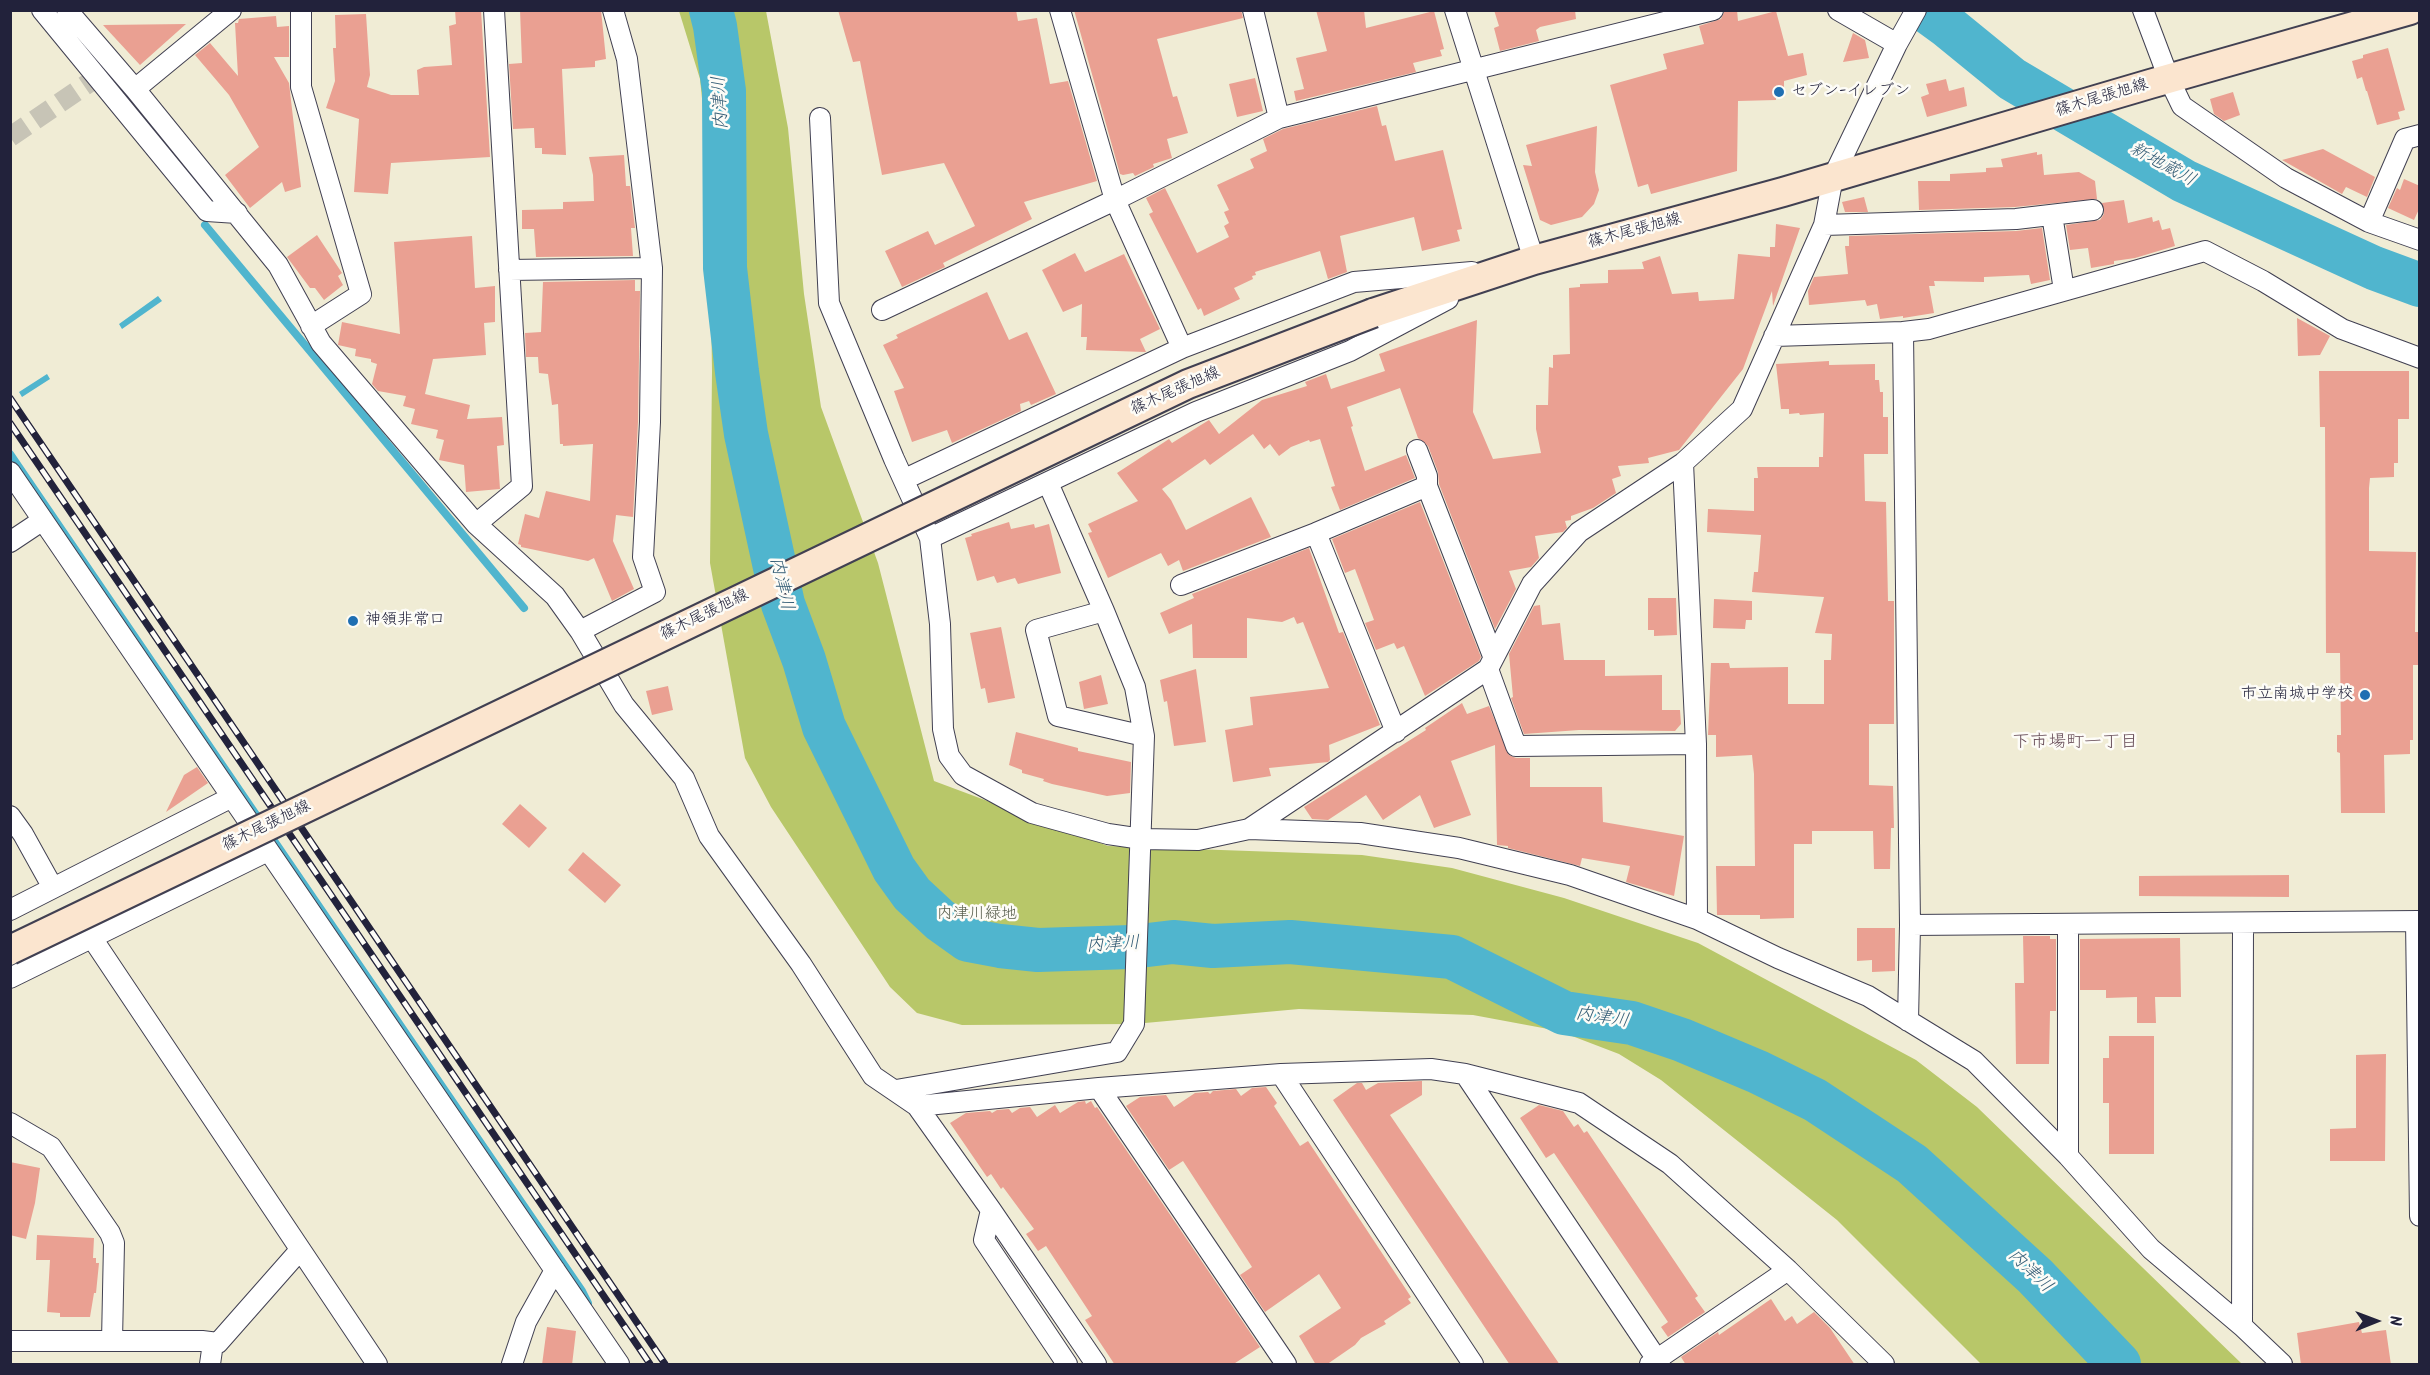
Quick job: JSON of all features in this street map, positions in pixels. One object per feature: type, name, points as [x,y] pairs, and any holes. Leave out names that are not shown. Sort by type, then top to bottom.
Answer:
[{"type":"main road","name":"篠木尾張旭線","points":[[10,951],[1188,384],[1373,313],[1504,269],[2026,122],[2159,81],[2400,12]]},
{"type":"street","points":[[42,10],[207,211],[237,213]]},
{"type":"street","points":[[67,10],[135,89],[278,265],[321,343],[476,524],[555,596],[580,631],[624,705],[684,778],[709,836],[801,964],[873,1076],[896,1090],[917,1107],[991,1210],[1096,1365]]},
{"type":"street","points":[[135,89],[231,10]]},
{"type":"street","points":[[301,10],[301,87],[361,294],[311,326]]},
{"type":"street","points":[[476,524],[522,486],[494,10]]},
{"type":"street","points":[[580,631],[655,592],[643,557],[650,422],[652,268],[627,59],[613,10]]},
{"type":"street","points":[[1060,10],[1115,200],[1182,348]]},
{"type":"street","points":[[1253,10],[1279,118]]},
{"type":"street","points":[[1455,10],[1534,260]]},
{"type":"street","points":[[882,310],[1115,200],[1279,118],[1713,10]]},
{"type":"street","points":[[1838,10],[1901,38]]},
{"type":"street","points":[[1249,829],[1396,732],[1490,663],[1532,584],[1579,532],[1683,463],[1742,409],[1824,225],[1833,177],[1916,10]]},
{"type":"street","points":[[2143,10],[2159,81],[2182,106],[2286,178],[2369,222],[2420,240]]},
{"type":"street","points":[[820,118],[829,303],[894,459],[930,538],[940,624],[943,729],[949,756],[963,775],[1032,813],[1108,834],[1142,847],[1198,840],[1249,829],[1360,833],[1459,848],[1570,875],[1697,919],[1778,958],[1868,996],[1974,1061],[2068,1156],[2151,1249],[2242,1326],[2282,1365]]},
{"type":"street","points":[[2369,222],[2405,139],[2420,135]]},
{"type":"street","points":[[1824,225],[2016,219],[2092,210]]},
{"type":"street","points":[[2052,215],[2064,290]]},
{"type":"street","points":[[1774,336],[1903,332],[1929,329],[2205,251],[2263,281],[2342,329],[2420,358]]},
{"type":"street","points":[[509,270],[652,268]]},
{"type":"street","points":[[905,479],[1182,348],[1354,282],[1504,269]]},
{"type":"street","points":[[930,538],[1196,412],[1350,351],[1504,269]]},
{"type":"street","points":[[1903,332],[1910,925],[1908,1021]]},
{"type":"street","points":[[1417,450],[1427,476],[1427,486],[1490,663],[1516,746],[1696,744]]},
{"type":"street","points":[[1683,463],[1696,744],[1697,919]]},
{"type":"street","points":[[10,472],[619,1365]]},
{"type":"street","points":[[896,1090],[1117,1052],[1134,1024],[1142,847],[1144,736],[1135,687],[1048,483]]},
{"type":"street","points":[[1180,585],[1316,533],[1427,486]]},
{"type":"street","points":[[10,542],[43,520]]},
{"type":"street","points":[[1316,533],[1396,732]]},
{"type":"street","points":[[1104,610],[1036,630],[1058,716],[1144,736]]},
{"type":"street","points":[[10,910],[232,797]]},
{"type":"street","points":[[10,816],[23,834],[53,888]]},
{"type":"street","points":[[10,978],[268,851]]},
{"type":"street","points":[[1910,925],[2418,921],[2420,1216]]},
{"type":"street","points":[[2242,1326],[2243,923]]},
{"type":"street","points":[[2068,924],[2068,1156]]},
{"type":"street","points":[[92,938],[377,1365]]},
{"type":"street","points":[[917,1107],[1099,1088],[1281,1074],[1431,1069],[1465,1074],[1579,1102],[1670,1164],[1788,1270],[1884,1365]]},
{"type":"street","points":[[1281,1074],[1473,1365]]},
{"type":"street","points":[[1465,1074],[1656,1363],[1788,1270]]},
{"type":"street","points":[[1099,1088],[1286,1365]]},
{"type":"street","points":[[10,1123],[51,1147],[110,1233],[114,1243],[112,1341]]},
{"type":"street","points":[[991,1210],[984,1240],[1067,1365]]},
{"type":"street","points":[[10,1341],[218,1343],[300,1250]]},
{"type":"street","points":[[512,1365],[526,1322],[555,1270]]},
{"type":"street","points":[[210,1365],[213,1343]]},
{"type":"green space","name":"内津川緑地","points":[[679,11],[766,11],[788,128],[804,294],[821,407],[878,563],[934,781],[1108,846],[1362,855],[1452,868],[1564,898],[1698,943],[1916,1060],[1977,1107],[2242,1364],[1981,1364],[1837,1220],[1661,1080],[1619,1054],[1559,1031],[1473,1015],[1299,1009],[1134,1024],[962,1025],[917,1013],[890,987],[771,807],[745,758],[710,563],[712,371],[709,167],[700,79]]},
{"type":"water","points":[[158,296],[162,301],[122,329],[119,324]]},
{"type":"water","points":[[47,374],[50,379],[22,397],[19,392]]},
{"type":"building","points":[[455,10],[481,10],[490,157],[391,163],[388,194],[354,192],[359,119],[326,108],[335,81],[333,48],[336,48],[335,15],[366,14],[370,75],[367,87],[391,95],[419,95],[417,70],[424,67],[452,65],[449,26],[456,24]]},
{"type":"building","points":[[520,10],[601,10],[606,59],[595,61],[595,67],[562,69],[566,155],[542,154],[542,148],[535,148],[534,128],[513,129],[509,64],[522,63]]},
{"type":"building","points":[[838,10],[1016,10],[1018,21],[1037,18],[1050,84],[1068,81],[1097,181],[1024,202],[1032,219],[943,263],[945,267],[902,287],[885,251],[928,231],[935,245],[975,226],[944,163],[882,175],[860,61],[853,62]]},
{"type":"building","points":[[1074,10],[1241,10],[1243,18],[1157,39],[1173,97],[1177,96],[1188,133],[1167,139],[1172,158],[1153,164],[1154,167],[1135,176],[1133,173],[1120,174]]},
{"type":"building","points":[[1316,10],[1364,10],[1366,28],[1434,11],[1444,49],[1440,50],[1442,56],[1413,63],[1416,72],[1296,101],[1294,91],[1304,89],[1296,58],[1327,51]]},
{"type":"building","points":[[1494,10],[1575,10],[1576,19],[1540,27],[1536,30],[1539,41],[1500,51],[1494,28],[1499,26]]},
{"type":"building","points":[[1725,10],[1737,10],[1738,21],[1776,11],[1788,56],[1803,53],[1807,75],[1784,81],[1784,93],[1776,93],[1776,100],[1738,101],[1737,171],[1651,194],[1648,184],[1638,187],[1610,85],[1667,69],[1663,54],[1704,44],[1699,26],[1721,19]]},
{"type":"building","points":[[276,16],[277,27],[289,26],[289,57],[274,57],[289,83],[301,187],[285,192],[282,182],[250,208],[225,175],[259,147],[229,95],[195,55],[210,43],[238,76],[235,23],[238,23],[239,19]]},
{"type":"building","points":[[186,24],[140,65],[103,25]]},
{"type":"building","points":[[1853,33],[1865,40],[1869,58],[1843,62]]},
{"type":"building","points":[[2388,48],[2405,110],[2398,112],[2400,119],[2377,125],[2362,77],[2357,79],[2352,61],[2363,58],[2363,55]]},
{"type":"building","points":[[1255,78],[1263,111],[1237,117],[1229,84]]},
{"type":"building","points":[[1946,79],[1949,91],[1964,87],[1967,106],[1927,117],[1921,97],[1929,94],[1926,84]]},
{"type":"building","points":[[2233,92],[2240,115],[2224,121],[2214,114],[2210,99]]},
{"type":"building","points":[[1377,106],[1382,126],[1386,125],[1395,161],[1443,150],[1462,229],[1457,230],[1460,241],[1422,251],[1414,217],[1340,236],[1347,272],[1328,279],[1320,251],[1255,272],[1253,279],[1234,288],[1240,299],[1204,316],[1201,308],[1198,310],[1149,214],[1153,212],[1146,198],[1165,188],[1197,253],[1229,237],[1224,226],[1229,223],[1224,212],[1229,210],[1217,185],[1254,168],[1250,159],[1267,151],[1263,139],[1283,129]]},
{"type":"building","points":[[1597,126],[1595,172],[1599,190],[1594,204],[1582,217],[1551,225],[1540,220],[1523,165],[1532,166],[1526,145]]},
{"type":"building","points":[[2323,149],[2375,177],[2367,197],[2346,187],[2342,194],[2282,160]]},
{"type":"building","points":[[2037,152],[2037,155],[2042,154],[2044,175],[2079,172],[2095,181],[2097,199],[2015,207],[1919,210],[1918,181],[1950,181],[1950,174],[1986,172],[1986,168],[2003,167],[2001,159]]},
{"type":"building","points":[[624,155],[626,186],[630,186],[635,228],[631,228],[633,256],[536,257],[534,229],[522,229],[522,210],[563,209],[563,202],[594,201],[593,175],[589,157]]},
{"type":"building","points":[[2404,179],[2420,186],[2420,207],[2414,220],[2388,208],[2397,188],[2400,190]]},
{"type":"building","points":[[1864,197],[1868,212],[1845,212],[1842,202]]},
{"type":"building","points":[[2124,200],[2128,223],[2152,217],[2153,222],[2159,220],[2162,230],[2170,228],[2175,246],[2135,258],[2114,261],[2114,264],[2091,268],[2088,248],[2070,250],[2066,225],[2100,220],[2104,214],[2102,203]]},
{"type":"building","points":[[1776,224],[1800,228],[1773,306],[1772,291],[1743,369],[1679,450],[1648,458],[1649,463],[1618,466],[1621,476],[1612,479],[1616,493],[1593,508],[1571,516],[1571,520],[1565,521],[1567,528],[1563,532],[1535,536],[1539,558],[1531,567],[1509,571],[1516,589],[1495,629],[1439,484],[1438,472],[1428,446],[1418,438],[1400,388],[1347,407],[1365,471],[1406,455],[1415,478],[1340,510],[1331,487],[1335,486],[1320,439],[1310,442],[1309,440],[1291,447],[1279,456],[1270,444],[1264,449],[1253,434],[1210,465],[1205,459],[1162,489],[1171,500],[1186,530],[1251,497],[1271,537],[1183,571],[1179,560],[1168,566],[1161,553],[1108,578],[1088,533],[1092,532],[1088,524],[1138,501],[1117,473],[1169,439],[1172,443],[1209,420],[1219,434],[1262,400],[1307,386],[1305,382],[1326,374],[1331,389],[1385,371],[1379,354],[1477,320],[1473,412],[1493,459],[1541,453],[1536,429],[1536,405],[1548,405],[1549,367],[1553,368],[1553,355],[1570,354],[1569,288],[1580,287],[1580,284],[1608,283],[1608,270],[1644,269],[1642,262],[1660,256],[1672,294],[1698,292],[1699,301],[1734,299],[1738,254],[1770,257],[1770,247],[1775,247]]},
{"type":"building","points":[[2042,228],[2050,280],[2031,284],[2029,275],[1984,277],[1984,282],[1934,281],[1935,286],[1929,286],[1934,313],[1903,318],[1903,316],[1880,319],[1877,304],[1867,306],[1865,300],[1809,305],[1808,291],[1814,277],[1848,274],[1845,246],[1849,246],[1849,236],[2016,231]]},
{"type":"building","points":[[317,235],[342,273],[338,276],[343,285],[324,300],[315,288],[310,288],[287,257]]},
{"type":"building","points":[[472,236],[475,288],[495,286],[495,322],[484,323],[486,355],[433,359],[425,394],[470,405],[467,419],[502,417],[504,445],[497,446],[500,489],[466,492],[464,465],[439,460],[444,440],[436,438],[438,430],[411,424],[415,409],[403,406],[406,396],[378,391],[372,384],[377,364],[371,362],[371,359],[355,356],[356,349],[338,345],[342,322],[400,334],[394,242]]},
{"type":"building","points":[[1075,253],[1085,272],[1124,254],[1160,329],[1140,339],[1146,352],[1086,350],[1087,337],[1081,337],[1082,304],[1063,312],[1042,270]]},
{"type":"building","points":[[635,280],[635,291],[640,291],[638,422],[633,517],[616,515],[613,541],[634,589],[612,601],[594,558],[588,561],[521,547],[518,544],[525,514],[539,518],[546,491],[590,501],[593,444],[563,446],[560,444],[558,404],[552,405],[548,374],[539,373],[538,357],[526,357],[525,333],[541,332],[543,282]]},
{"type":"building","points":[[987,292],[1009,340],[1027,332],[1056,394],[1031,405],[1029,401],[1020,404],[1021,411],[952,443],[947,430],[912,442],[894,391],[904,388],[883,345],[898,338],[896,335]]},
{"type":"building","points":[[2297,318],[2330,336],[2320,355],[2298,356]]},
{"type":"building","points":[[1829,361],[1829,365],[1875,364],[1875,380],[1879,380],[1880,392],[1883,392],[1883,417],[1888,417],[1888,454],[1864,454],[1865,501],[1886,502],[1888,601],[1894,601],[1894,724],[1869,724],[1869,785],[1893,786],[1894,828],[1891,828],[1890,869],[1874,869],[1873,831],[1812,831],[1812,844],[1794,844],[1794,918],[1760,919],[1760,915],[1717,915],[1716,866],[1755,866],[1754,774],[1752,755],[1716,757],[1716,735],[1708,735],[1711,663],[1729,663],[1730,668],[1788,667],[1788,704],[1824,704],[1824,660],[1831,660],[1832,634],[1815,633],[1824,597],[1752,592],[1754,572],[1758,572],[1761,535],[1707,532],[1708,509],[1754,511],[1754,478],[1758,478],[1757,467],[1819,467],[1819,457],[1823,457],[1824,413],[1789,414],[1789,409],[1781,409],[1776,364]]},
{"type":"building","points":[[2319,371],[2409,371],[2409,419],[2398,419],[2398,463],[2394,463],[2394,477],[2370,478],[2369,488],[2369,551],[2416,552],[2415,632],[2420,632],[2420,665],[2413,665],[2413,740],[2410,740],[2410,754],[2384,755],[2385,813],[2341,813],[2340,753],[2337,752],[2337,735],[2341,735],[2340,653],[2326,653],[2325,427],[2320,427]]},
{"type":"building","points":[[1420,502],[1481,657],[1479,661],[1425,696],[1404,646],[1397,649],[1394,643],[1376,650],[1365,623],[1374,620],[1355,569],[1345,573],[1332,539]]},
{"type":"building","points":[[1009,522],[1011,529],[1034,524],[1035,528],[1049,524],[1061,573],[1018,584],[1015,578],[997,583],[994,576],[977,581],[965,538]]},
{"type":"building","points":[[1309,548],[1339,633],[1343,632],[1380,725],[1329,745],[1330,760],[1328,762],[1269,768],[1271,776],[1233,782],[1225,730],[1253,725],[1250,697],[1329,688],[1303,622],[1297,624],[1294,617],[1282,622],[1247,618],[1247,658],[1193,658],[1192,624],[1169,634],[1160,613],[1194,598],[1192,594]]},
{"type":"building","points":[[1648,598],[1676,598],[1677,635],[1654,636],[1654,630],[1648,630]]},
{"type":"building","points":[[1714,599],[1752,601],[1752,620],[1746,620],[1745,629],[1713,628]]},
{"type":"building","points":[[1540,605],[1542,625],[1560,623],[1564,660],[1605,660],[1605,676],[1662,675],[1662,710],[1680,710],[1681,724],[1675,731],[1579,730],[1524,734],[1511,698],[1513,697],[1509,654],[1534,606]]},
{"type":"building","points":[[1001,627],[1015,698],[988,703],[985,688],[981,689],[970,633]]},
{"type":"building","points":[[1196,669],[1206,742],[1174,746],[1167,701],[1164,702],[1160,680]]},
{"type":"building","points":[[1101,675],[1108,704],[1084,709],[1079,682]]},
{"type":"building","points":[[668,686],[673,710],[652,715],[646,691]]},
{"type":"building","points":[[1462,703],[1467,714],[1489,706],[1509,755],[1516,758],[1530,758],[1530,787],[1602,787],[1603,822],[1684,836],[1674,896],[1626,882],[1630,866],[1582,858],[1580,866],[1497,845],[1495,745],[1451,761],[1471,815],[1434,828],[1420,795],[1383,820],[1366,795],[1328,820],[1312,819],[1304,807],[1426,730],[1425,728]]},
{"type":"building","points":[[1016,732],[1078,748],[1078,751],[1131,762],[1130,793],[1107,796],[1052,784],[1043,781],[1044,779],[1022,773],[1022,770],[1009,765]]},
{"type":"building","points":[[197,767],[208,783],[166,812],[184,775]]},
{"type":"building","points":[[520,804],[547,828],[529,848],[502,824]]},
{"type":"building","points":[[583,852],[621,885],[605,903],[568,870]]},
{"type":"building","points":[[2289,875],[2289,897],[2139,896],[2139,876]]},
{"type":"building","points":[[1857,928],[1895,928],[1895,971],[1872,972],[1872,960],[1857,961]]},
{"type":"building","points":[[2023,936],[2050,936],[2050,939],[2056,939],[2056,1011],[2050,1011],[2049,1064],[2016,1064],[2015,983],[2024,983]]},
{"type":"building","points":[[2180,938],[2181,997],[2155,997],[2156,1023],[2137,1023],[2137,997],[2106,998],[2106,990],[2080,990],[2080,939]]},
{"type":"building","points":[[2109,1036],[2154,1036],[2154,1154],[2109,1154],[2109,1103],[2103,1103],[2103,1058],[2109,1058]]},
{"type":"building","points":[[2386,1054],[2385,1161],[2330,1161],[2330,1129],[2356,1128],[2356,1055]]},
{"type":"building","points":[[1422,1081],[1422,1095],[1390,1115],[1560,1365],[1510,1365],[1333,1100],[1357,1083],[1362,1083],[1366,1090],[1378,1083]]},
{"type":"building","points":[[1266,1087],[1277,1103],[1274,1106],[1300,1146],[1308,1141],[1411,1297],[1408,1299],[1411,1303],[1384,1321],[1386,1324],[1361,1338],[1355,1345],[1326,1365],[1316,1365],[1299,1336],[1341,1308],[1319,1274],[1265,1312],[1240,1275],[1252,1267],[1183,1161],[1169,1170],[1126,1106],[1140,1097],[1166,1095],[1174,1107],[1195,1093],[1208,1092],[1210,1094],[1213,1091],[1236,1089],[1241,1096],[1252,1088]]},
{"type":"building","points":[[1085,1101],[1086,1104],[1091,1101],[1095,1108],[1097,1107],[1260,1347],[1232,1365],[1115,1365],[1085,1320],[1092,1316],[1046,1246],[1038,1251],[1026,1234],[1034,1229],[1003,1187],[1001,1189],[991,1174],[987,1177],[950,1123],[966,1113],[990,1111],[992,1113],[1009,1109],[1012,1113],[1020,1108],[1030,1107],[1037,1117],[1055,1105],[1060,1113],[1078,1102]]},
{"type":"building","points":[[1539,1105],[1563,1111],[1574,1127],[1578,1124],[1584,1133],[1587,1131],[1698,1296],[1695,1298],[1705,1312],[1668,1337],[1661,1327],[1668,1322],[1554,1153],[1546,1158],[1520,1118]]},
{"type":"building","points":[[10,1162],[40,1168],[35,1203],[26,1239],[10,1235]]},
{"type":"building","points":[[37,1235],[94,1238],[93,1258],[96,1258],[96,1263],[99,1263],[96,1293],[94,1293],[90,1317],[60,1317],[60,1313],[47,1312],[50,1260],[36,1260]]},
{"type":"building","points":[[1771,1299],[1785,1321],[1792,1316],[1797,1324],[1814,1312],[1830,1328],[1855,1365],[1686,1365],[1681,1357],[1718,1332],[1719,1335]]},
{"type":"building","points":[[2359,1322],[2362,1333],[2386,1330],[2391,1365],[2301,1365],[2297,1333]]},
{"type":"building","points":[[547,1327],[576,1331],[572,1365],[542,1365]]},
{"type":"waterway","name":"内津川","points":[[711,10],[724,91],[725,268],[737,372],[746,434],[783,604],[804,660],[824,727],[894,869],[912,894],[940,920],[968,940],[1000,946],[1038,950],[1131,947],[1173,942],[1213,946],[1290,942],[1452,957],[1564,1013],[1632,1023],[1682,1040],[1758,1072],[1815,1100],[1912,1164],[2035,1276],[2119,1364]]},
{"type":"waterway","name":"新地蔵川","points":[[1925,10],[2012,79],[2184,181],[2374,268],[2420,285]]},
{"type":"waterway","points":[[205,225],[524,608]]},
{"type":"waterway","points":[[10,454],[261,822]]},
{"type":"waterway","points":[[268,832],[588,1303]]},
{"type":"tunnel","points":[[10,137],[96,78]]},
{"type":"railway","points":[[10,398],[665,1364]]},
{"type":"railway","points":[[10,423],[650,1364]]},
{"type":"place","name":"セブン-イレブン","points":[[1779,92]]},
{"type":"place","name":"神領非常口","points":[[353,621]]},
{"type":"place","name":"市立南城中学校","points":[[2365,695]]},
{"type":"district","name":"下市場町一丁目","points":[[2075,744]]}]
